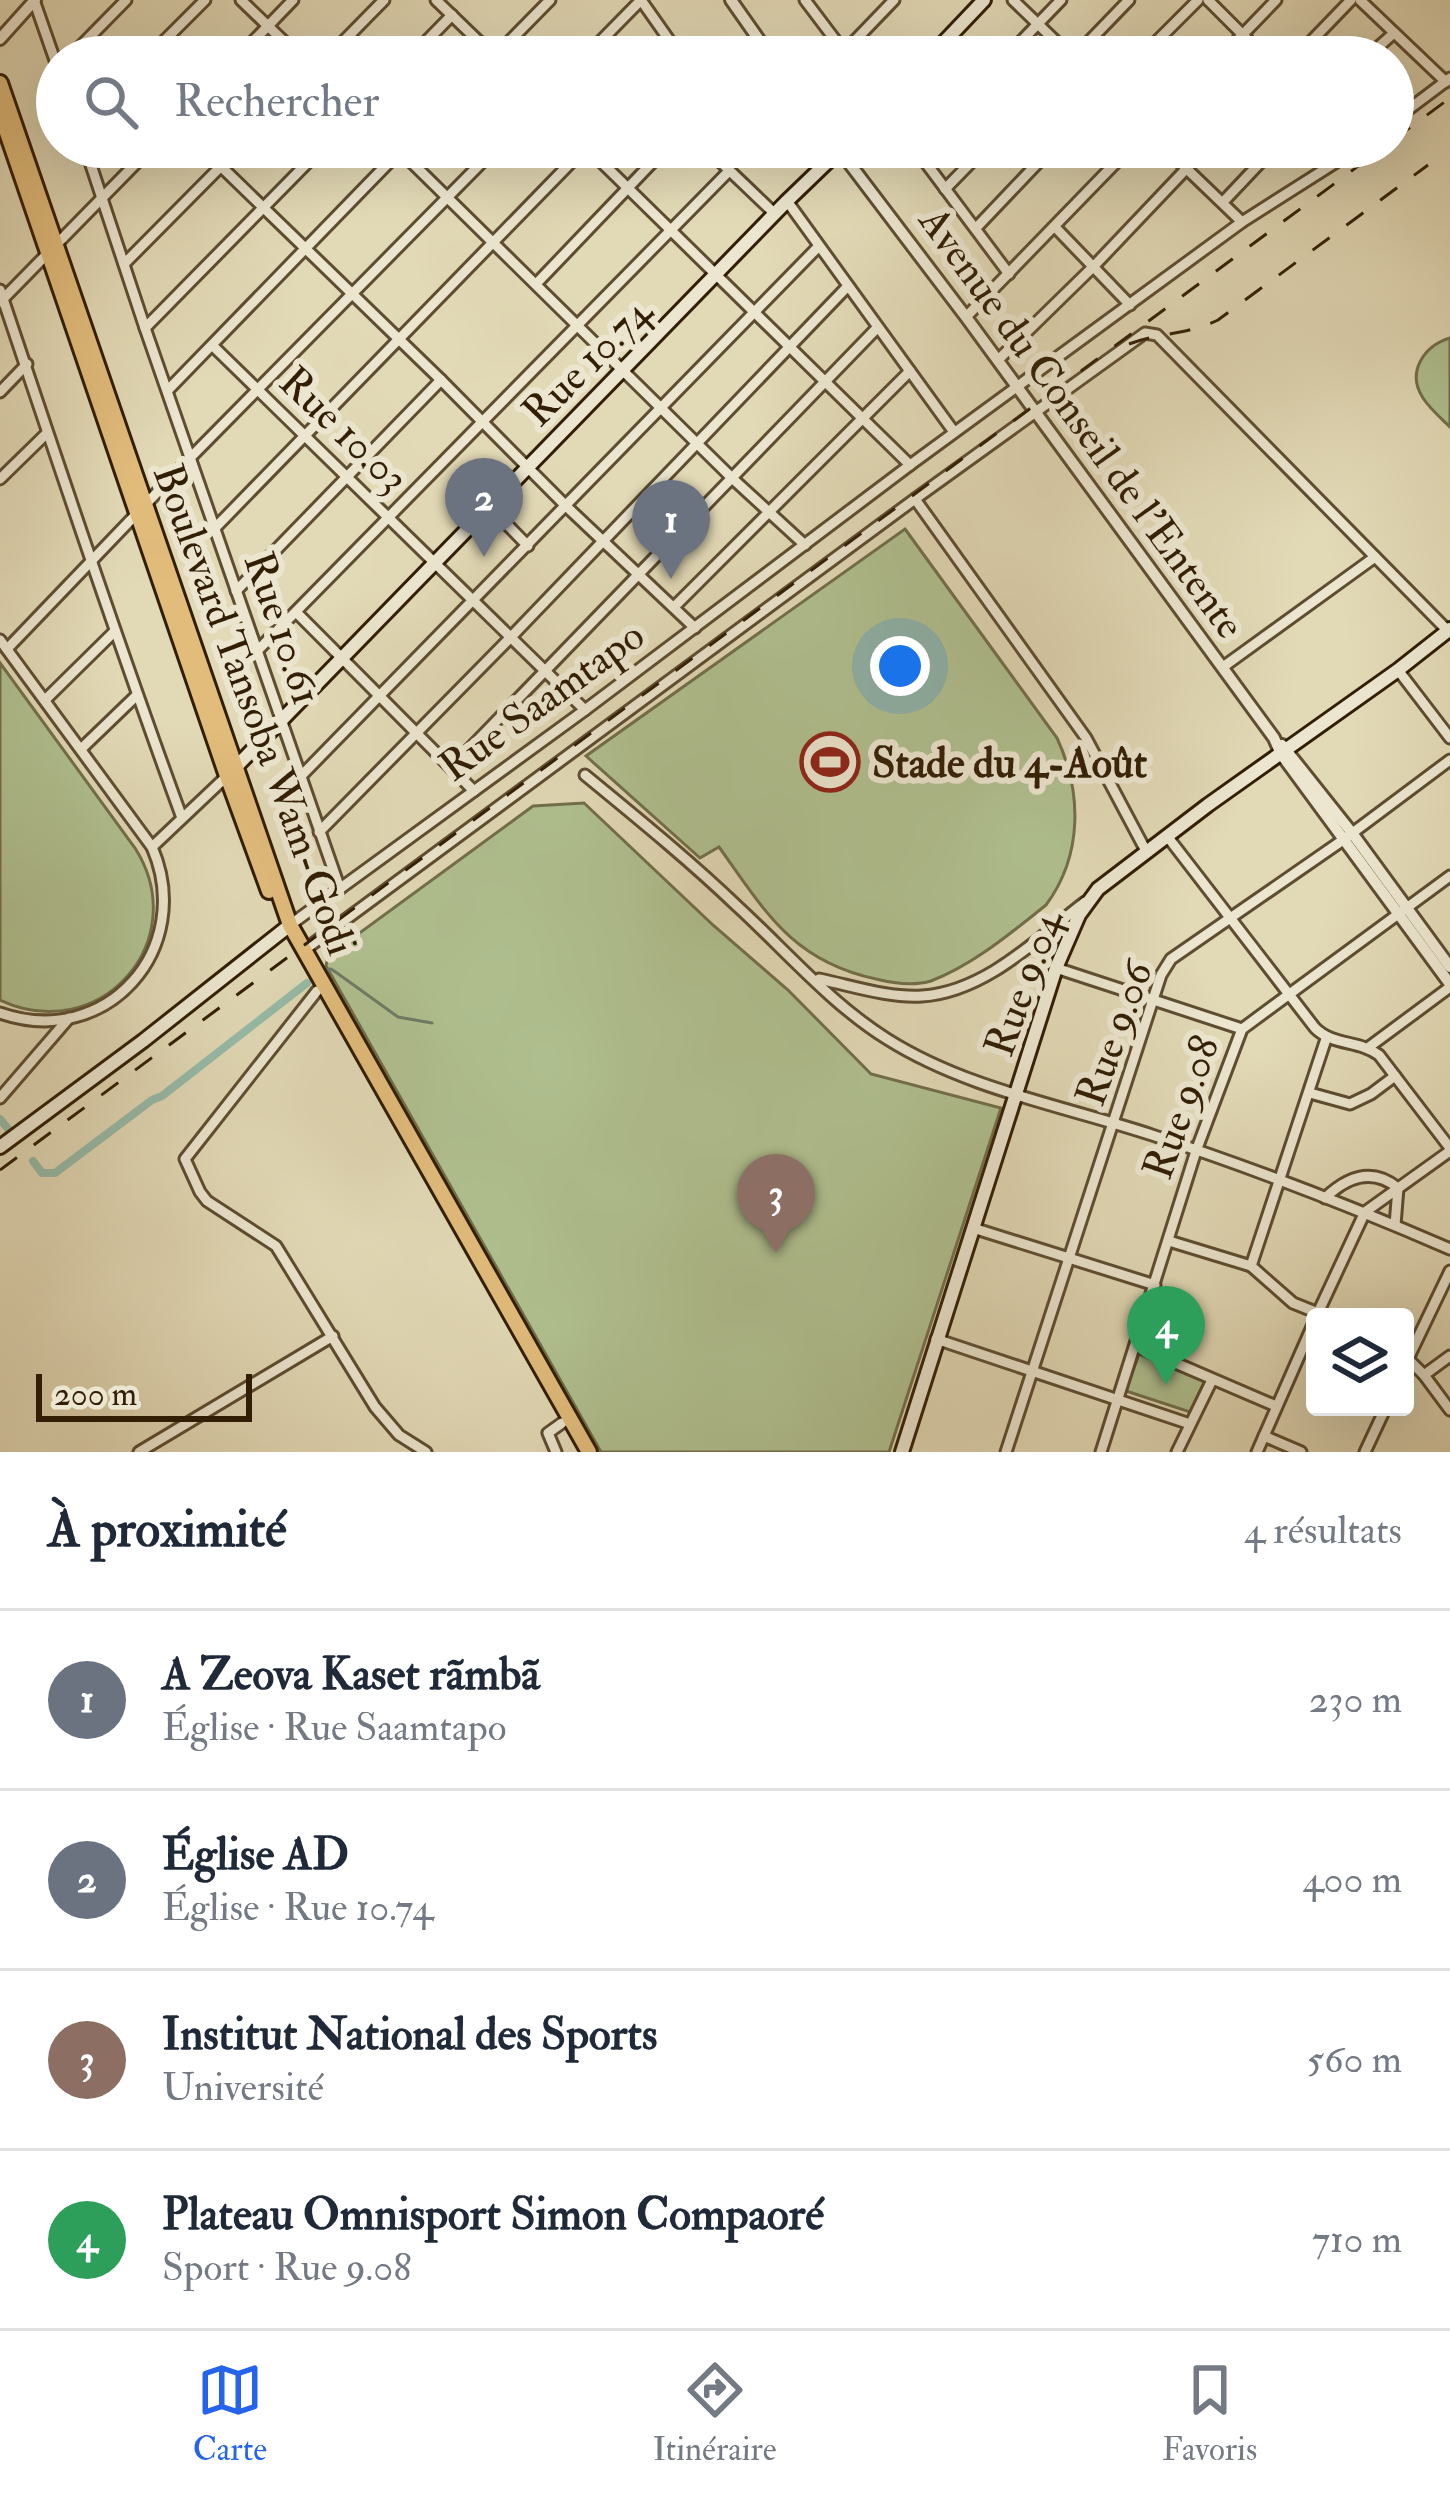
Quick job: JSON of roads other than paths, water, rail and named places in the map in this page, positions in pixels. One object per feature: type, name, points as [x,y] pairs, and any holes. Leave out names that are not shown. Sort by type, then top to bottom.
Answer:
[{"type":"main road","points":[[950,36],[983,0]]},
{"type":"main road","name":"Boulevard Tansoba Wam-Godi","points":[[0,83],[141,511],[287,927],[317,991],[578,1452]]},
{"type":"main road","name":"Boulevard Tansoba Wam-Godi","points":[[0,112],[52,249]]},
{"type":"main road","name":"Rue 10.74","points":[[231,772],[820,168]]},
{"type":"main road","name":"Rue 9.04","points":[[902,1452],[1056,968],[1088,900],[1146,851],[1449,630]]},
{"type":"main road","name":"Boulevard Tansoba Wam-Godi","points":[[287,927],[589,1452]]},
{"type":"main road","name":"Rue Saamtapo","points":[[2,1143],[287,927]]},
{"type":"street","points":[[0,39],[35,0],[47,36]]},
{"type":"street","points":[[91,36],[126,0]]},
{"type":"street","points":[[169,36],[205,0]]},
{"type":"street","points":[[241,0],[278,36]]},
{"type":"street","points":[[258,36],[293,0]]},
{"type":"street","points":[[349,36],[384,0]]},
{"type":"street","points":[[436,0],[474,36]]},
{"type":"street","points":[[515,36],[550,0]]},
{"type":"street","points":[[606,36],[641,0],[666,36]]},
{"type":"street","points":[[731,0],[756,36]]},
{"type":"street","points":[[863,36],[895,0]]},
{"type":"street","points":[[1013,0],[1051,36]]},
{"type":"street","points":[[1026,36],[1061,0]]},
{"type":"street","points":[[1094,36],[1129,0]]},
{"type":"street","points":[[1162,36],[1198,0]]},
{"type":"street","points":[[1208,0],[1243,35],[1276,0]]},
{"type":"street","points":[[1317,36],[1356,0],[1397,36]]},
{"type":"street","points":[[809,2],[833,36]]},
{"type":"street","points":[[432,36],[452,15]]},
{"type":"street","points":[[1391,36],[1394,33]]},
{"type":"street","points":[[1414,50],[1448,80],[1414,105]]},
{"type":"street","name":"Rue 10.61","points":[[92,168],[340,889]]},
{"type":"street","points":[[132,168],[1,297],[182,818]]},
{"type":"street","points":[[124,264],[219,168]]},
{"type":"street","points":[[223,168],[695,628]]},
{"type":"street","points":[[145,328],[303,168]]},
{"type":"street","points":[[168,391],[381,168]]},
{"type":"street","points":[[418,168],[805,545]]},
{"type":"street","points":[[0,1013],[29,1020],[69,1018],[98,1009],[118,996],[154,950],[165,904],[152,847],[3,645],[141,511],[476,168]]},
{"type":"street","points":[[214,530],[566,168]]},
{"type":"street","points":[[608,168],[910,465]]},
{"type":"street","points":[[536,284],[647,168]]},
{"type":"street","points":[[726,168],[775,214]]},
{"type":"street","name":"Avenue du Conseil de l'Entente","points":[[855,168],[1284,752],[1450,967]]},
{"type":"street","points":[[930,168],[1009,274]]},
{"type":"street","points":[[945,189],[966,168]]},
{"type":"street","points":[[976,228],[1033,168]]},
{"type":"street","points":[[967,316],[1111,168]]},
{"type":"street","points":[[998,360],[1186,168],[1241,222]]},
{"type":"street","points":[[1223,202],[1255,168]]},
{"type":"street","name":"Rue Saamtapo","points":[[287,927],[1241,222],[1326,168]]},
{"type":"street","points":[[257,651],[729,171]]},
{"type":"street","points":[[787,201],[954,432]]},
{"type":"street","points":[[1055,227],[1130,305]]},
{"type":"street","points":[[301,776],[818,247]]},
{"type":"street","points":[[319,832],[848,286]]},
{"type":"street","points":[[451,767],[877,328]]},
{"type":"street","points":[[303,951],[915,499],[1151,332],[1449,630]]},
{"type":"street","name":"Rue 10.03","points":[[213,346],[585,710]]},
{"type":"street","points":[[0,392],[27,364]]},
{"type":"street","points":[[674,607],[910,370]]},
{"type":"street","points":[[236,591],[442,380]]},
{"type":"street","points":[[0,479],[46,434]]},
{"type":"street","points":[[915,499],[1086,738],[1146,851]]},
{"type":"street","points":[[489,506],[528,546]]},
{"type":"street","points":[[1223,667],[1375,557]]},
{"type":"street","points":[[296,612],[474,791]]},
{"type":"street","points":[[45,700],[116,631]]},
{"type":"street","points":[[1398,670],[1450,738]]},
{"type":"street","points":[[81,749],[137,695]]},
{"type":"street","name":"Rue 9.06","points":[[1006,1452],[1153,1001],[1171,959],[1450,760]]},
{"type":"street","points":[[152,847],[231,772]]},
{"type":"street","points":[[585,776],[722,891],[844,1007],[887,1039],[936,1064],[1279,1180],[1450,1249]]},
{"type":"street","points":[[1167,836],[1325,1039],[1369,1047],[1379,1055],[1450,1149],[1365,1212],[1324,1308]]},
{"type":"street","name":"Rue 9.08","points":[[1101,1452],[1196,1151],[1242,1029],[1450,876]]},
{"type":"street","points":[[814,978],[895,995],[956,990],[982,978],[1088,900]]},
{"type":"street","name":"Avenue du Conseil de l'Entente","points":[[1402,910],[1450,986]]},
{"type":"street","points":[[1056,968],[1242,1029]]},
{"type":"street","points":[[1369,1047],[1450,986]]},
{"type":"street","points":[[317,991],[185,1159],[207,1201],[276,1246],[385,1420],[398,1435],[426,1452]]},
{"type":"street","points":[[0,1098],[69,1018]]},
{"type":"street","points":[[1251,1266],[1325,1039]]},
{"type":"street","points":[[1310,1093],[1350,1104],[1395,1076]]},
{"type":"street","points":[[1324,1198],[1345,1181],[1370,1175],[1398,1188]]},
{"type":"street","points":[[1395,1225],[1398,1188]]},
{"type":"street","points":[[974,1228],[1155,1285]]},
{"type":"street","points":[[1169,1241],[1251,1266],[1306,1310]]},
{"type":"street","points":[[1414,1344],[1450,1271]]},
{"type":"street","points":[[139,1452],[332,1336]]},
{"type":"street","points":[[936,1339],[1190,1424]]},
{"type":"street","points":[[1257,1452],[1306,1345]]},
{"type":"street","points":[[1136,1346],[1276,1406]]},
{"type":"street","points":[[1424,1375],[1450,1356]]},
{"type":"street","points":[[1414,1367],[1450,1410]]},
{"type":"street","points":[[1177,1452],[1212,1380]]},
{"type":"street","points":[[1365,1452],[1382,1416]]},
{"type":"street","points":[[556,1452],[548,1433],[562,1423]]},
{"type":"street","points":[[1264,1436],[1301,1452]]},
{"type":"waterway","points":[[324,970],[331,969],[398,1017],[432,1023]]},
{"type":"waterway","points":[[33,1161],[42,1173],[55,1173],[307,983]]},
{"type":"waterway","points":[[0,1119],[9,1130]]},
{"type":"railway","points":[[1414,125],[1450,98]]},
{"type":"railway","points":[[1129,344],[1218,320],[1428,165]]},
{"type":"railway","points":[[0,1170],[1356,168]]},
{"type":"place","name":"Église AD","points":[[484,557]]},
{"type":"place","name":"A Zeova Kaset rãmbã","points":[[671,579]]},
{"type":"place","name":"Stade du 4-Août","points":[[830,762]]},
{"type":"place","name":"Institut National des Sports","points":[[776,1253]]},
{"type":"place","name":"Plateau Omnisport Simon Compaoré","points":[[1166,1385]]}]
